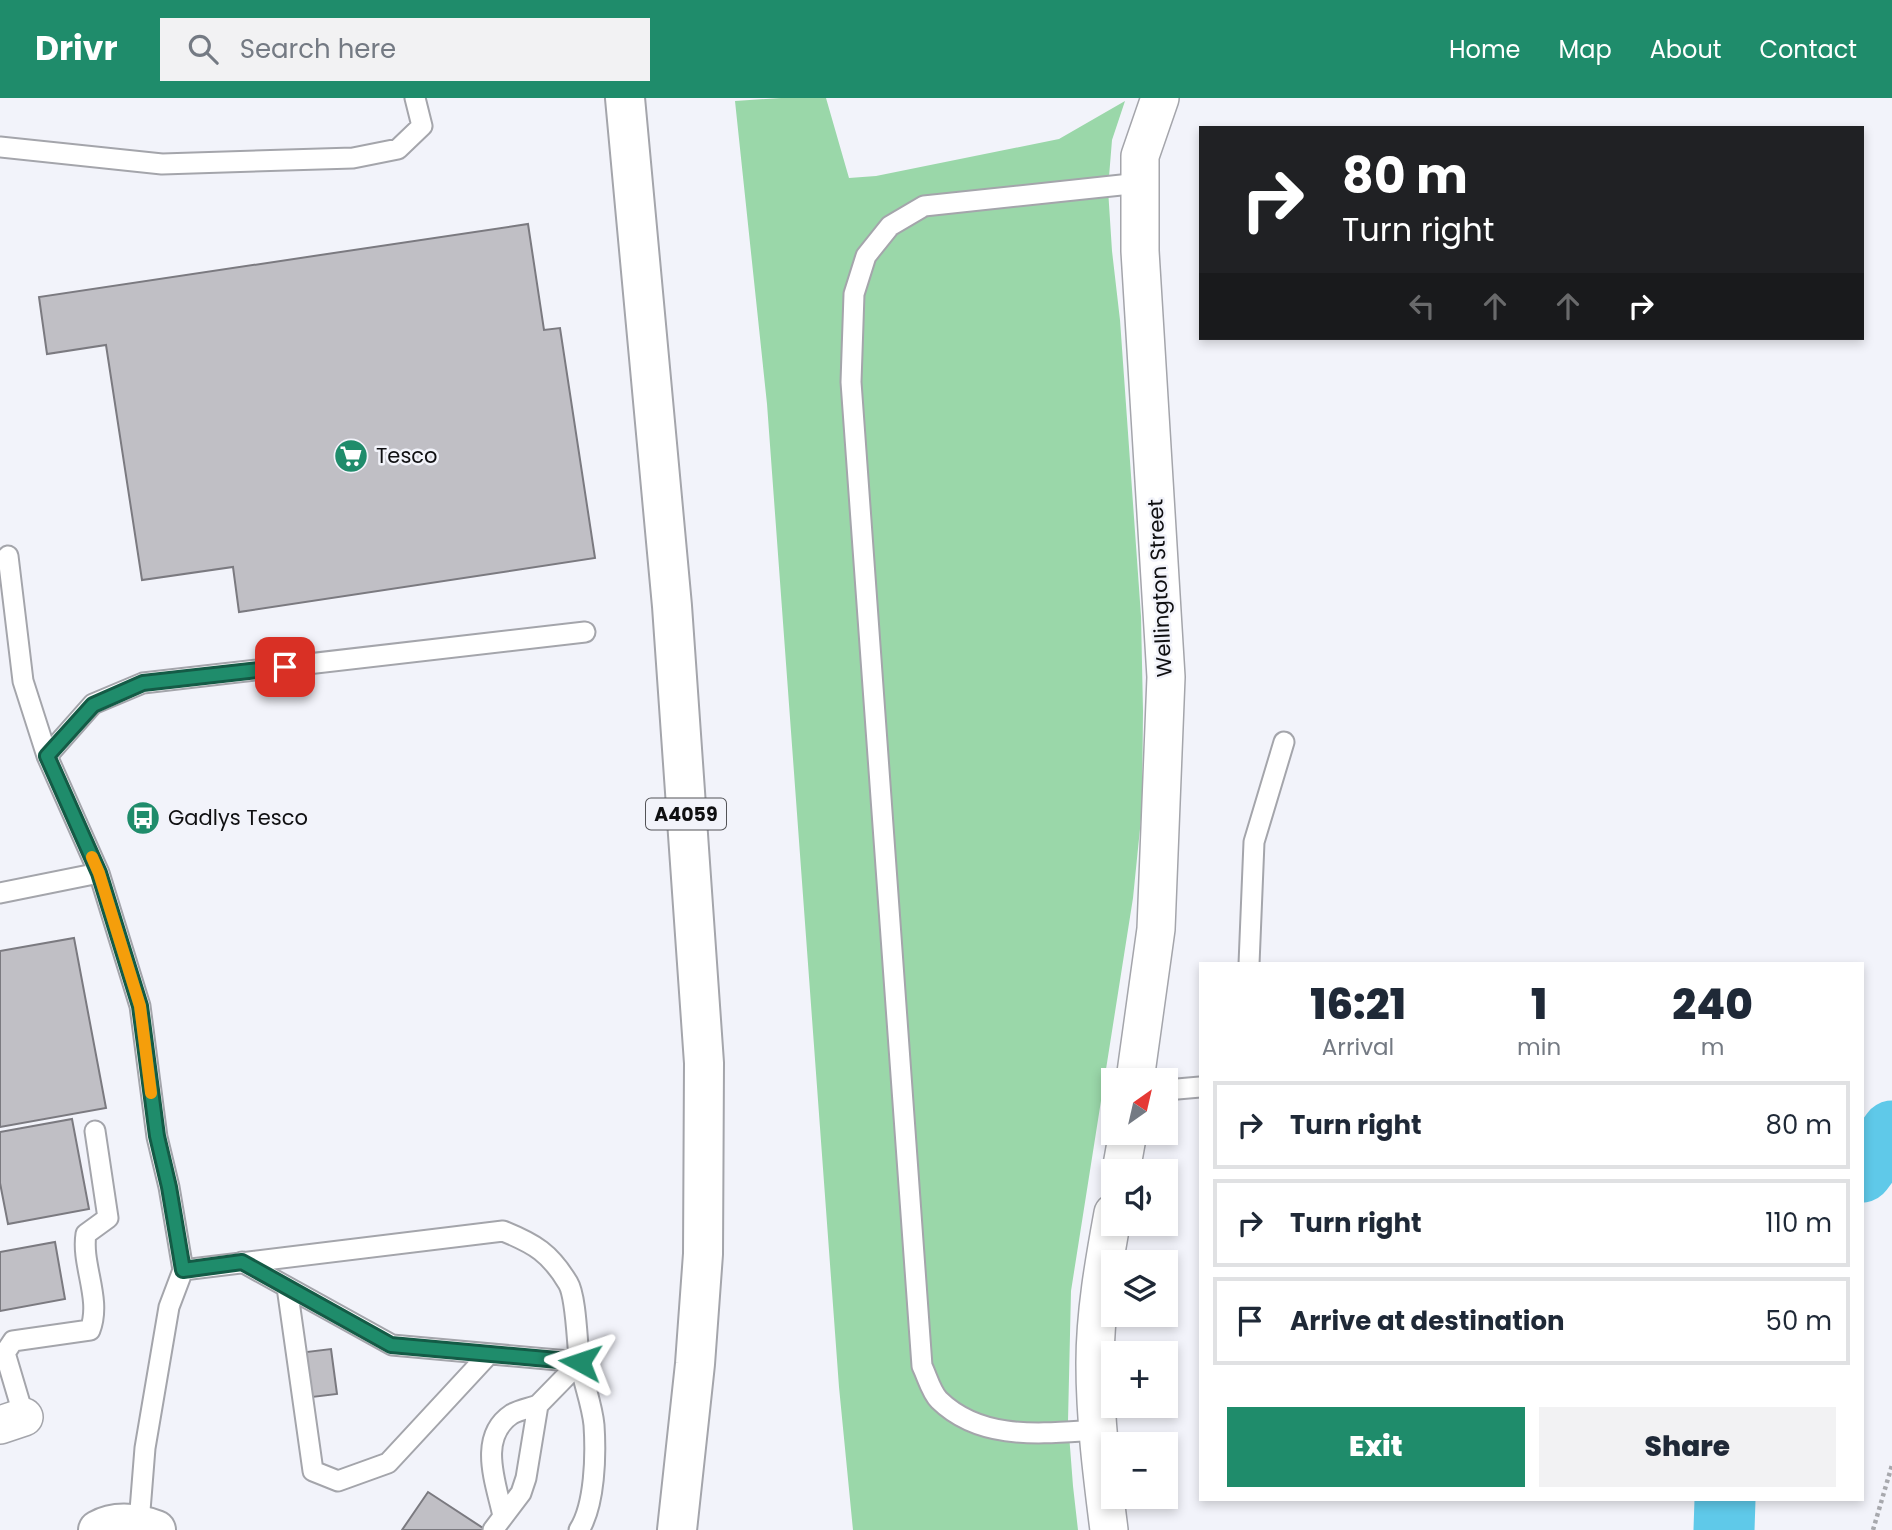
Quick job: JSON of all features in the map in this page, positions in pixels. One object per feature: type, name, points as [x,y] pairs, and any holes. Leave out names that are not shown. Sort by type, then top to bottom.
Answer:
[{"type":"main road","name":"A4059","points":[[625,98],[672,606],[704,1063],[703,1254],[695,1364],[677,1530]]},
{"type":"main road","points":[[98,1530],[103,1527],[147,1527]]},
{"type":"street","name":"Wellington Street","points":[[1137,1068],[1156,929],[1166,677],[1140,251],[1140,156],[1160,98]]},
{"type":"street","points":[[1109,1236],[1095,1363],[1101,1470],[1109,1530]]},
{"type":"lane","points":[[0,147],[162,164],[353,158],[398,149],[422,126],[415,98]]},
{"type":"lane","points":[[1099,1430],[1048,1433],[1001,1431],[968,1421],[938,1398],[922,1366],[851,383],[851,334],[854,294],[866,256],[890,226],[924,206],[1140,183]]},
{"type":"lane","points":[[8,556],[23,681],[47,756],[99,873],[140,1006],[157,1136],[183,1270],[169,1307],[145,1448],[147,1527]]},
{"type":"lane","points":[[47,756],[93,705],[143,683],[585,632]]},
{"type":"lane","points":[[1249,962],[1254,842],[1283,742]]},
{"type":"lane","points":[[0,893],[99,873]]},
{"type":"lane","points":[[1178,1089],[1199,1087]]},
{"type":"lane","points":[[12,1421],[5,1353],[13,1341],[90,1330],[94,1319],[89,1267],[84,1248],[86,1234],[108,1218],[95,1131]]},
{"type":"lane","points":[[183,1270],[503,1231],[526,1240],[550,1256],[570,1287],[580,1362],[594,1424],[592,1495],[585,1521],[579,1530]]},
{"type":"lane","points":[[242,1262],[391,1345],[580,1362]]},
{"type":"lane","points":[[287,1287],[313,1471],[338,1481],[388,1463],[489,1354]]},
{"type":"lane","points":[[498,1523],[491,1447],[495,1432],[512,1415],[538,1405],[580,1362]]},
{"type":"lane","points":[[498,1523],[521,1493],[538,1405]]},
{"type":"path","points":[[1873,1530],[1892,1465]]},
{"type":"green space","points":[[826,98],[849,178],[876,176],[1059,139],[1125,101],[1112,140],[1108,189],[1141,616],[1142,809],[1133,898],[1106,1068],[1101,1068],[1101,1101],[1071,1291],[1068,1421],[1078,1530],[853,1530],[839,1387],[767,404],[735,101]]},
{"type":"building","name":"Tesco","points":[[528,224],[544,330],[560,328],[595,558],[239,612],[233,567],[142,580],[106,345],[47,354],[39,297]]},
{"type":"building","points":[[74,938],[106,1108],[0,1127],[0,951]]},
{"type":"building","points":[[72,1119],[89,1209],[8,1224],[0,1183],[0,1132]]},
{"type":"building","points":[[55,1242],[65,1299],[0,1311],[0,1252]]},
{"type":"building","points":[[331,1349],[337,1394],[304,1398],[298,1353]]},
{"type":"building","points":[[428,1492],[486,1530],[402,1530]]},
{"type":"waterway","points":[[1864,1169],[1892,1131]]},
{"type":"waterway","points":[[1724,1530],[1725,1501]]},
{"type":"slow traffic","points":[[92,857],[140,1006],[151,1093]]},
{"type":"place","name":"Tesco","points":[[351,456]]},
{"type":"place","name":"Gadlys Tesco","points":[[143,818]]},
{"type":"route","points":[[285,667],[143,683],[93,705],[47,756],[99,873],[140,1006],[157,1136],[183,1270],[242,1262],[391,1345],[580,1362]]}]
